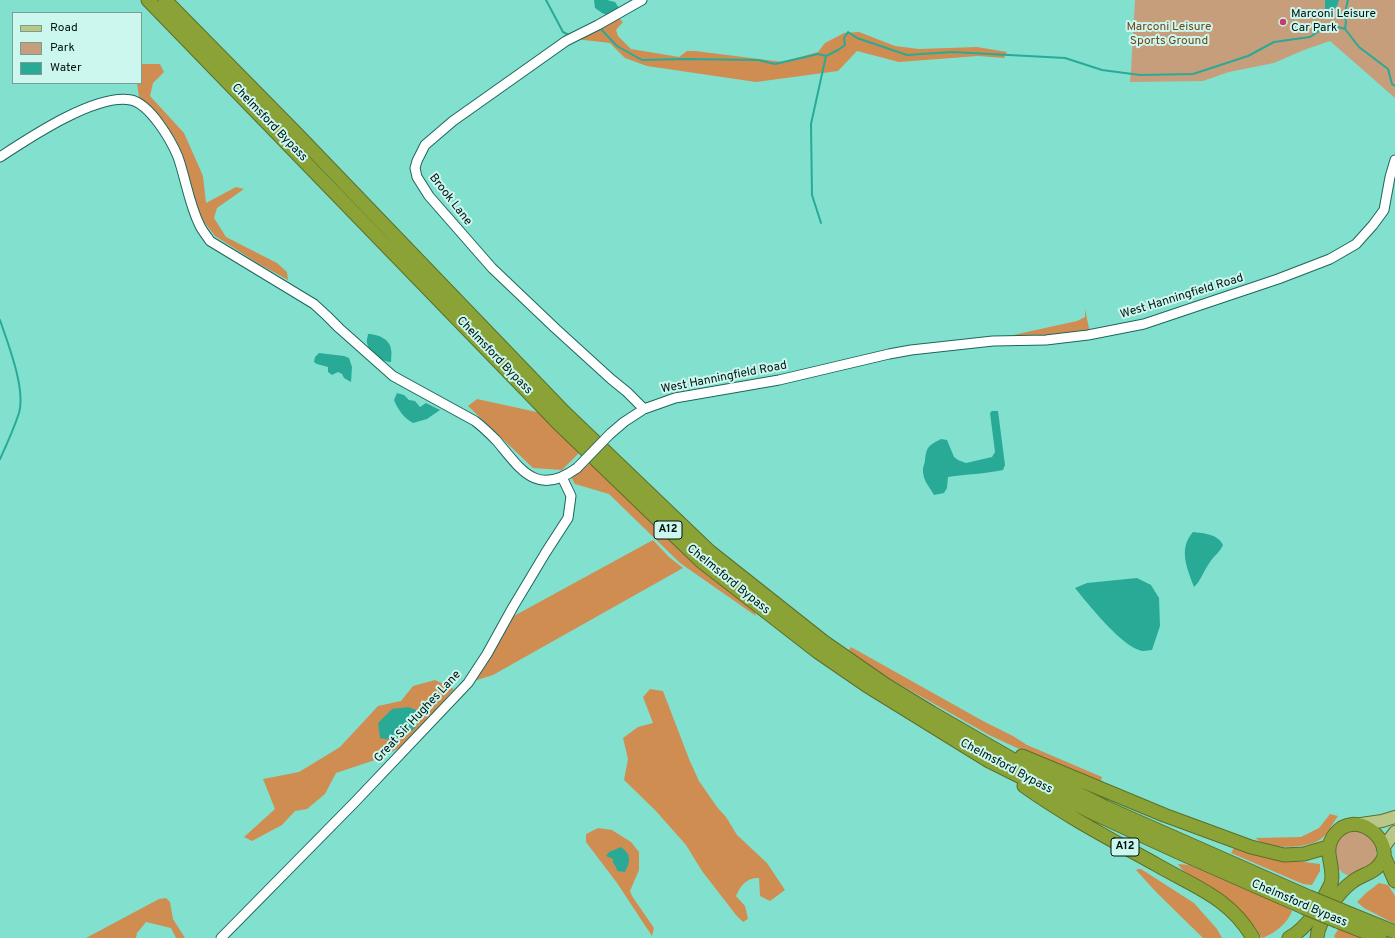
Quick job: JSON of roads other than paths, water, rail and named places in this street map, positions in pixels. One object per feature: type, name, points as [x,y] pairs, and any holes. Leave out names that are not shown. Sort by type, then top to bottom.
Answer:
[{"type":"highway","name":"Chelmsford Bypass","points":[[148,0],[558,423],[700,561],[818,652],[866,685],[990,761],[1099,816],[1178,852],[1340,916],[1395,932]]},
{"type":"highway","name":"Chelmsford Bypass","points":[[164,0],[296,133],[564,412],[709,551],[824,642],[886,685],[1024,766],[1105,808],[1306,902]]},
{"type":"highway","name":"A12","points":[[979,740],[1028,758],[1164,815],[1251,847],[1284,854],[1304,854],[1328,847]]},
{"type":"highway","name":"A12","points":[[990,761],[1050,805],[1173,874],[1212,894],[1228,907],[1253,938]]},
{"type":"highway","points":[[1289,938],[1300,931],[1308,923],[1331,884],[1333,877],[1328,847],[1336,833],[1340,830],[1351,825],[1361,824],[1370,829],[1378,837],[1395,881]]},
{"type":"highway","points":[[1317,938],[1320,924],[1338,896],[1352,882],[1376,869],[1384,852]]},
{"type":"highway","name":"A12","points":[[1173,874],[1211,901],[1227,915],[1243,938]]},
{"type":"highway","name":"Chelmsford Bypass","points":[[1340,916],[1380,938]]},
{"type":"main road","points":[[1361,824],[1382,821],[1395,817]]},
{"type":"main road","points":[[1384,852],[1395,832]]},
{"type":"street","name":"Brook Lane","points":[[642,0],[566,41],[453,121],[425,145],[415,168],[416,177],[429,196],[492,268],[644,409]]},
{"type":"street","name":"West Hanningfield Road","points":[[0,157],[54,123],[85,108],[115,100],[131,100],[143,105],[165,133],[178,157],[190,202],[200,227],[210,241],[314,304],[344,334],[393,376],[475,421],[485,429],[516,466],[526,474],[536,479],[547,480],[555,480],[569,474],[577,468],[610,434],[624,422],[644,409],[675,398],[779,380],[903,351],[993,341],[1046,340],[1088,335],[1144,324],[1271,282],[1330,259],[1356,244],[1373,226],[1384,210],[1390,177],[1395,160]]},
{"type":"street","name":"Great Sir Hughes Lane","points":[[221,938],[354,803],[468,682],[487,654],[513,606],[568,518],[571,496],[562,477]]},
{"type":"water","points":[[594,0],[607,0],[615,2],[619,8],[607,15],[595,8]]},
{"type":"water","points":[[1325,0],[1339,0],[1335,9],[1326,12]]},
{"type":"water","points":[[368,334],[379,336],[388,342],[391,351],[391,362],[380,359],[370,350],[367,342]]},
{"type":"water","points":[[319,353],[349,358],[352,367],[351,382],[338,372],[332,375],[328,372],[328,367],[314,362],[315,357]]},
{"type":"water","points":[[397,393],[404,395],[409,400],[415,401],[420,407],[426,403],[440,410],[427,419],[413,423],[404,416],[397,407],[394,400]]},
{"type":"water","points":[[992,411],[998,411],[1005,465],[1003,470],[948,477],[947,488],[944,493],[934,495],[926,482],[923,473],[929,447],[941,439],[947,440],[954,457],[966,463],[992,457],[995,452],[990,413]]},
{"type":"water","points":[[1193,532],[1214,536],[1221,541],[1223,545],[1210,562],[1199,582],[1194,587],[1185,559],[1188,538]]},
{"type":"water","points":[[1137,578],[1151,585],[1159,598],[1160,626],[1152,650],[1141,651],[1123,640],[1105,623],[1075,588],[1087,583]]},
{"type":"water","points":[[408,707],[419,711],[418,723],[415,728],[404,736],[391,740],[380,738],[378,723],[392,709]]},
{"type":"water","points":[[621,847],[627,852],[629,858],[625,872],[617,871],[613,863],[613,859],[606,856],[609,852]]},
{"type":"waterway","points":[[546,0],[563,32],[571,36]]},
{"type":"waterway","points":[[1345,29],[1346,21],[1344,16],[1348,0]]},
{"type":"waterway","points":[[599,27],[617,46],[642,60],[758,60],[775,64],[818,54],[826,56],[845,45],[844,38],[848,32],[857,38],[907,55],[953,52],[1065,58],[1102,70],[1140,75],[1193,74],[1248,56],[1274,42],[1310,37],[1331,25],[1345,29],[1359,47],[1388,69],[1392,84],[1395,86]]},
{"type":"waterway","points":[[821,223],[812,195],[811,124],[826,56]]},
{"type":"waterway","points":[[0,320],[15,366],[21,403],[17,419],[0,459]]},
{"type":"place","name":"Marconi Leisure Car Park","points":[[1283,22]]},
{"type":"park label","name":"Marconi Leisure Sports Ground","points":[[1169,35]]}]
